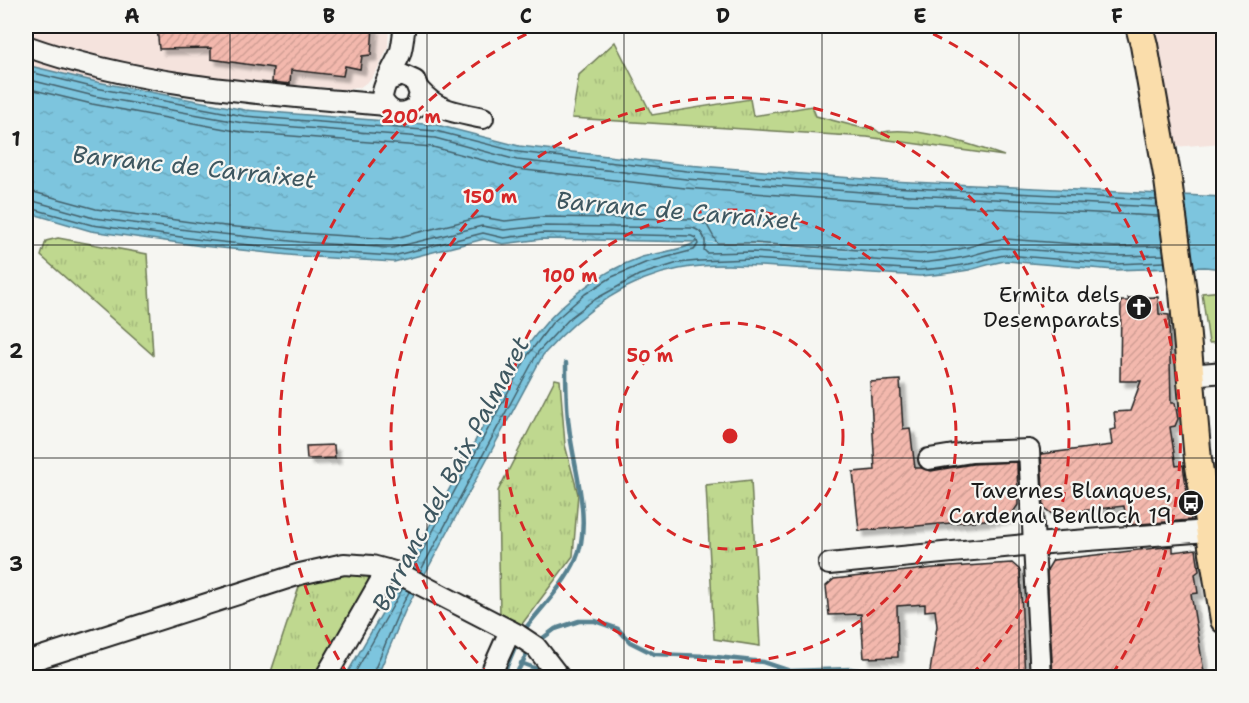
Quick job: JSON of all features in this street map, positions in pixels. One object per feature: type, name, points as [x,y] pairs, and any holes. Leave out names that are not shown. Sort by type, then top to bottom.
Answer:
[{"type":"main road","points":[[1144,32],[1180,274],[1198,460],[1213,519],[1224,620]]},
{"type":"street","points":[[385,105],[382,92],[401,51],[405,26]]},
{"type":"street","points":[[26,46],[106,69],[167,82],[277,96],[385,105],[396,113],[404,114],[412,110],[445,109]]},
{"type":"street","points":[[401,51],[419,101],[412,110]]},
{"type":"street","points":[[351,102],[402,75],[415,85],[431,103],[445,109],[483,118]]},
{"type":"street","points":[[1190,375],[1224,372]]},
{"type":"street","points":[[929,459],[972,452],[1029,450],[1041,678]]},
{"type":"street","points":[[830,564],[1035,544],[1213,519]]},
{"type":"street","points":[[26,662],[300,574],[344,564],[372,566],[393,572],[514,633],[536,647],[560,678]]},
{"type":"street","points":[[325,678],[393,572]]},
{"type":"street","points":[[489,678],[514,633]]},
{"type":"shaded area","points":[[26,26],[389,26],[388,47],[371,79],[359,88],[342,89],[258,82],[97,82],[26,65]]},
{"type":"shaded area","points":[[1149,26],[1223,26],[1223,143],[1162,148]]},
{"type":"green space","points":[[615,42],[652,115],[750,99],[753,116],[812,106],[816,116],[862,128],[872,127],[880,133],[909,131],[925,133],[1004,156],[867,137],[572,118],[579,75]]},
{"type":"green space","points":[[58,238],[147,254],[153,355],[41,256],[46,241]]},
{"type":"green space","points":[[1223,291],[1223,342],[1209,343],[1202,293]]},
{"type":"green space","points":[[555,379],[560,380],[565,445],[578,494],[573,556],[519,628],[500,619],[498,491]]},
{"type":"green space","points":[[751,480],[760,646],[714,639],[706,485]]},
{"type":"green space","points":[[346,572],[368,573],[370,588],[317,677],[269,678],[300,584],[326,575]]},
{"type":"water","name":"Barranc de Carraixet","points":[[26,65],[97,82],[245,110],[437,125],[519,146],[687,165],[890,181],[1223,197],[1223,269],[1205,267],[1115,270],[1007,261],[963,271],[920,276],[722,265],[679,269],[640,281],[604,301],[588,313],[543,355],[405,611],[377,677],[345,677],[388,603],[523,352],[547,321],[575,295],[607,273],[642,257],[696,242],[542,239],[503,244],[484,239],[394,262],[299,256],[91,231],[26,212]]},
{"type":"pier","points":[[696,242],[732,242],[884,253],[732,243]]},
{"type":"building","points":[[157,26],[373,26],[371,55],[362,56],[360,69],[345,66],[343,76],[291,70],[290,84],[272,82],[273,68],[211,59],[211,48],[159,49]]},
{"type":"building","points":[[1158,297],[1159,314],[1169,315],[1171,403],[1175,403],[1178,419],[1175,426],[1170,427],[1176,466],[1183,465],[1191,520],[1127,525],[1124,506],[1052,514],[1044,508],[1041,454],[1112,445],[1110,430],[1116,429],[1114,412],[1130,411],[1141,381],[1120,381],[1121,301],[1129,301],[1128,298]]},
{"type":"building","points":[[900,380],[903,429],[910,428],[915,468],[931,471],[973,464],[1017,462],[1018,505],[1009,518],[859,531],[853,472],[875,470],[870,382]]},
{"type":"building","points":[[334,445],[335,458],[307,459],[306,446]]},
{"type":"building","points":[[1173,546],[1173,552],[1196,549],[1199,571],[1195,574],[1198,593],[1191,594],[1205,678],[1053,678],[1047,570],[1053,560]]},
{"type":"building","points":[[1012,563],[1020,570],[1025,678],[929,678],[937,626],[935,610],[925,611],[925,604],[897,606],[898,657],[864,658],[861,614],[829,615],[826,586],[834,579],[934,568]]},
{"type":"waterway","points":[[525,629],[566,577],[581,544],[582,511],[568,419],[566,363]]},
{"type":"waterway","points":[[543,638],[555,629],[579,621],[595,621],[618,629],[630,642],[654,654],[707,656],[763,662],[790,671],[851,669],[896,675],[901,678]]},
{"type":"waterway","points":[[502,678],[515,647]]},
{"type":"waterway","points":[[514,678],[528,652]]},
{"type":"waterway","points":[[521,663],[537,669],[542,664]]},
{"type":"place","name":"Ermita dels Desemparats","points":[[1139,307]]},
{"type":"place","name":"Tavernes Blanques, Cardenal Benlloch 19","points":[[1191,503]]},
{"type":"water label","name":"Barranc del Baix Palmaret","points":[[451,474]]}]
